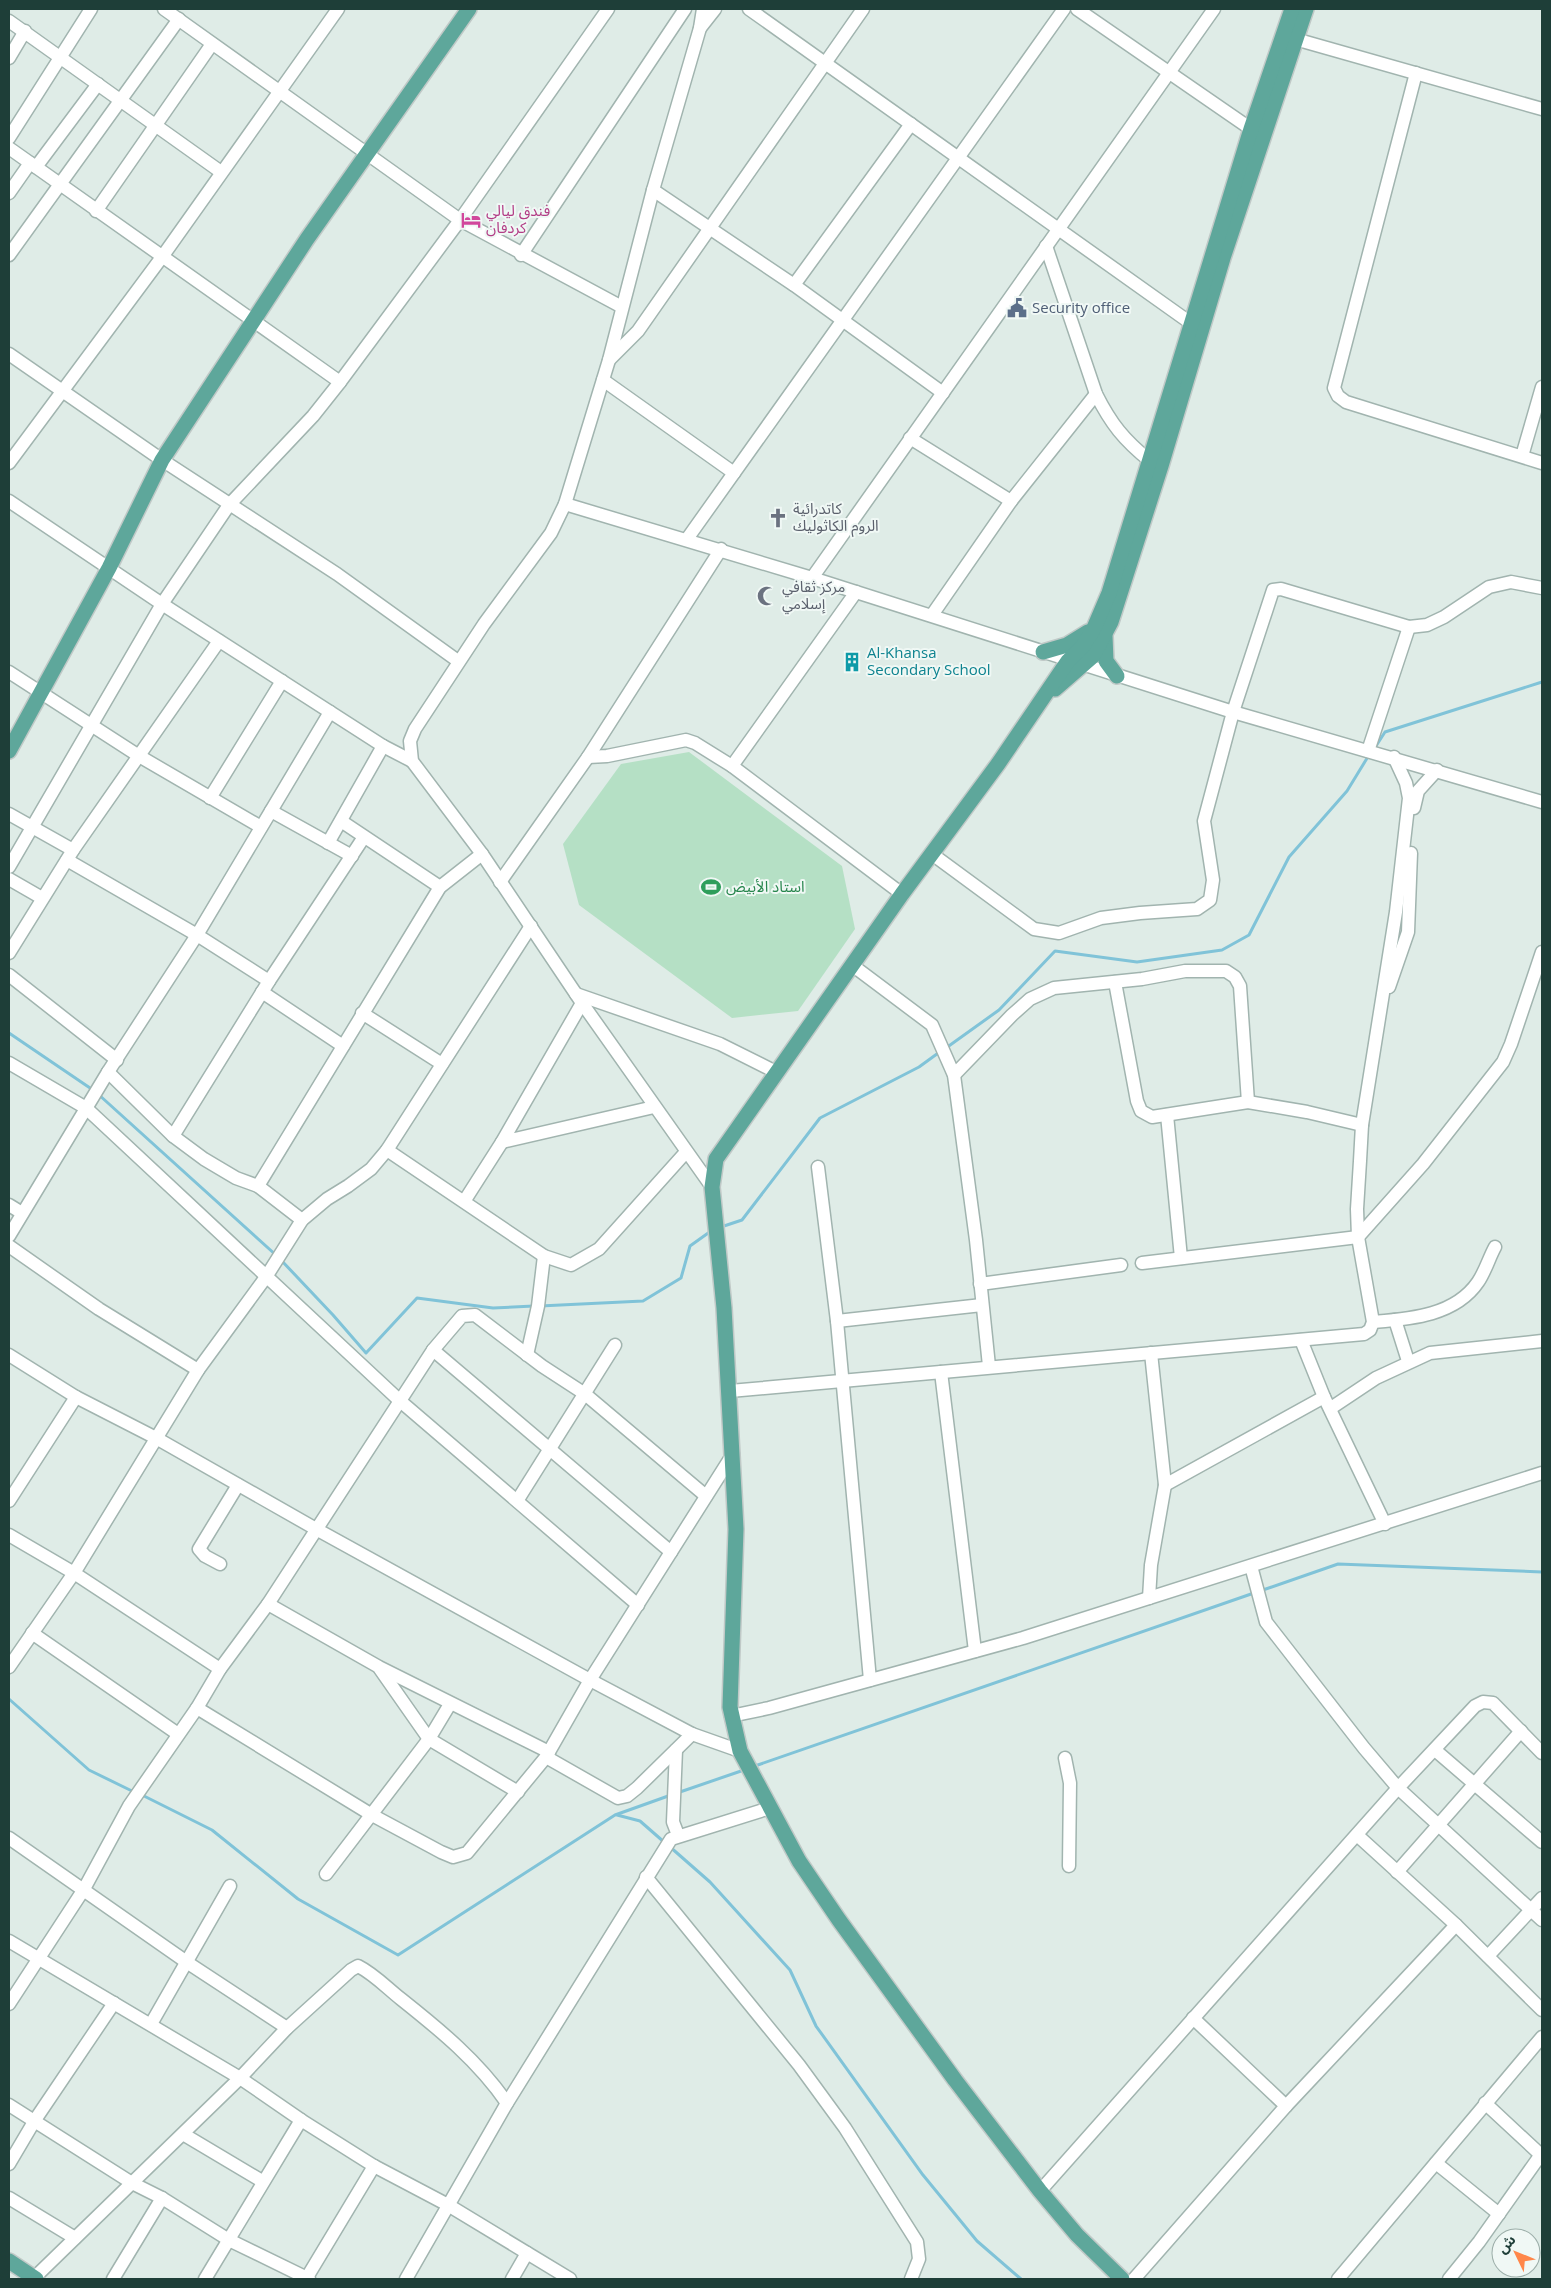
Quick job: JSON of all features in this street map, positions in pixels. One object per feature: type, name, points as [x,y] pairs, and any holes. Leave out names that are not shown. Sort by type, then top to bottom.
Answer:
[{"type":"main road","points":[[9,751],[40,691],[109,568],[162,460],[252,320],[469,9]]},
{"type":"main road","points":[[1117,676],[1106,661],[1099,632],[1109,593],[1150,462],[1196,328],[1223,258],[1290,38],[1292,9]]},
{"type":"main road","points":[[1046,696],[1084,666],[1099,632],[1120,598],[1251,130],[1290,38],[1306,9]]},
{"type":"main road","points":[[1043,652],[1099,632]]},
{"type":"main road","points":[[1099,632],[1068,661],[1046,696],[776,1072],[716,1159],[712,1187],[718,1233],[730,1391],[736,1529],[730,1707],[742,1754],[799,1860],[839,1920],[955,2080],[1040,2191],[1076,2235],[1122,2279]]},
{"type":"main road","points":[[9,2261],[34,2279]]},
{"type":"street","points":[[9,138],[90,9]]},
{"type":"street","points":[[164,9],[460,220],[521,255],[622,307]]},
{"type":"street","points":[[9,463],[61,389],[162,257],[338,9]]},
{"type":"street","points":[[9,867],[33,828],[90,724],[162,604],[229,504],[313,416],[340,382],[460,220],[608,9]]},
{"type":"street","points":[[521,255],[684,9]]},
{"type":"street","points":[[412,761],[410,741],[414,729],[458,661],[551,533],[565,504],[609,360],[653,190],[700,28],[703,9]]},
{"type":"street","points":[[700,28],[715,9]]},
{"type":"street","points":[[749,9],[959,157],[1057,230],[1196,328]]},
{"type":"street","points":[[609,360],[638,332],[863,9]]},
{"type":"street","points":[[687,539],[844,321],[1064,9]]},
{"type":"street","points":[[1077,9],[1251,130]]},
{"type":"street","points":[[812,578],[1214,9]]},
{"type":"street","points":[[9,255],[179,19]]},
{"type":"street","points":[[9,21],[60,55],[221,172]]},
{"type":"street","points":[[9,58],[25,31]]},
{"type":"street","points":[[1290,38],[1542,109]]},
{"type":"street","points":[[96,211],[212,44]]},
{"type":"street","points":[[1416,73],[1334,388],[1338,396],[1346,402],[1542,463]]},
{"type":"street","points":[[9,193],[98,84]]},
{"type":"street","points":[[794,285],[911,124]]},
{"type":"street","points":[[9,148],[340,382]]},
{"type":"street","points":[[653,190],[794,285],[943,392]]},
{"type":"street","points":[[1046,246],[1096,394],[1119,435],[1150,462]]},
{"type":"street","points":[[9,354],[162,460],[337,574],[458,661]]},
{"type":"street","points":[[603,380],[734,473]]},
{"type":"street","points":[[1522,456],[1542,387]]},
{"type":"street","points":[[932,615],[1010,501],[1096,394]]},
{"type":"street","points":[[910,438],[1010,501]]},
{"type":"street","points":[[9,501],[219,641],[383,746],[412,761],[482,854],[579,999],[712,1187]]},
{"type":"street","points":[[565,504],[687,539],[932,615],[1068,661],[1233,712],[1394,757],[1542,802]]},
{"type":"street","points":[[500,882],[588,757],[721,550]]},
{"type":"street","points":[[932,854],[1034,929],[1045,933],[1059,934],[1101,918],[1140,912],[1197,909],[1210,900],[1213,880],[1204,821],[1233,712],[1273,590],[1281,588],[1409,627],[1427,625],[1444,617],[1488,587],[1511,582],[1542,588]]},
{"type":"street","points":[[732,766],[856,592]]},
{"type":"street","points":[[1368,750],[1409,627]]},
{"type":"street","points":[[9,953],[70,855],[219,641]]},
{"type":"street","points":[[9,672],[139,756],[261,827]]},
{"type":"street","points":[[210,798],[282,681]]},
{"type":"street","points":[[9,1236],[86,1108],[197,935],[330,712]]},
{"type":"street","points":[[588,757],[607,756],[686,740],[696,743],[732,766],[902,894]]},
{"type":"street","points":[[328,843],[383,746]]},
{"type":"street","points":[[730,1391],[989,1366],[1364,1334],[1370,1330],[1373,1322],[1358,1236],[1357,1209],[1362,1125],[1396,912],[1409,798],[1406,783],[1394,757]]},
{"type":"street","points":[[1381,1006],[1408,932],[1415,801],[1423,784],[1437,770]]},
{"type":"street","points":[[271,811],[352,856]]},
{"type":"street","points":[[9,814],[197,935],[343,1046]]},
{"type":"street","points":[[341,821],[440,887]]},
{"type":"street","points":[[173,1136],[266,986],[364,838]]},
{"type":"street","points":[[258,1186],[440,887],[482,854]]},
{"type":"street","points":[[9,878],[42,898]]},
{"type":"street","points":[[9,1667],[74,1572],[198,1370],[267,1274],[302,1220],[327,1199],[371,1169],[387,1150],[531,926]]},
{"type":"street","points":[[1142,1263],[1358,1236],[1422,1164],[1503,1062],[1512,1044],[1542,952]]},
{"type":"street","points":[[852,965],[932,1025],[954,1075],[989,1366]]},
{"type":"street","points":[[954,1075],[1030,999],[1054,988],[1115,982],[1185,971],[1226,972],[1235,977],[1240,986],[1248,1102]]},
{"type":"street","points":[[9,975],[117,1060]]},
{"type":"street","points":[[1115,982],[1137,1101],[1142,1111],[1152,1117],[1248,1102],[1299,1110],[1362,1125]]},
{"type":"street","points":[[579,999],[720,1044],[776,1072]]},
{"type":"street","points":[[464,1200],[502,1142],[579,999]]},
{"type":"street","points":[[362,1014],[442,1064]]},
{"type":"street","points":[[9,1063],[86,1108],[267,1274],[399,1400],[638,1605]]},
{"type":"street","points":[[106,1076],[173,1136],[220,1170],[258,1186],[302,1220]]},
{"type":"street","points":[[502,1142],[654,1107]]},
{"type":"street","points":[[1167,1115],[1181,1258]]},
{"type":"street","points":[[387,1150],[464,1200],[544,1256],[572,1265],[599,1249],[686,1152]]},
{"type":"street","points":[[818,1167],[838,1321],[870,1680]]},
{"type":"street","points":[[9,1205],[22,1213]]},
{"type":"street","points":[[9,1246],[99,1309],[198,1370]]},
{"type":"street","points":[[1373,1322],[1415,1318],[1436,1312],[1459,1300],[1478,1282],[1495,1247]]},
{"type":"street","points":[[527,1355],[538,1306],[544,1256]]},
{"type":"street","points":[[980,1284],[1121,1265]]},
{"type":"street","points":[[838,1321],[982,1305]]},
{"type":"street","points":[[9,2004],[84,1889],[129,1806],[197,1708],[220,1669],[268,1604],[399,1400],[433,1350],[462,1316],[468,1314],[475,1315],[527,1355],[585,1394],[706,1496]]},
{"type":"street","points":[[1395,1320],[1408,1361]]},
{"type":"street","points":[[1301,1340],[1324,1397],[1332,1408],[1385,1524]]},
{"type":"street","points":[[1332,1408],[1376,1378],[1408,1361],[1430,1353],[1542,1341]]},
{"type":"street","points":[[517,1501],[551,1450],[615,1345]]},
{"type":"street","points":[[433,1350],[671,1552]]},
{"type":"street","points":[[1149,1598],[1151,1565],[1165,1485],[1151,1353]]},
{"type":"street","points":[[9,1355],[76,1397],[156,1438],[316,1529],[590,1680],[692,1734],[742,1754]]},
{"type":"street","points":[[941,1372],[975,1651]]},
{"type":"street","points":[[9,1501],[76,1397]]},
{"type":"street","points":[[1165,1485],[1324,1397]]},
{"type":"street","points":[[197,1708],[372,1815],[453,1857],[467,1853],[548,1754],[590,1680],[733,1454]]},
{"type":"street","points":[[731,1716],[975,1651],[1385,1524],[1458,1498],[1542,1473]]},
{"type":"street","points":[[220,1564],[205,1556],[199,1548],[238,1485]]},
{"type":"street","points":[[9,1535],[74,1572],[220,1669]]},
{"type":"street","points":[[1251,1566],[1264,1608],[1266,1622],[1273,1634],[1398,1788],[1542,1920]]},
{"type":"street","points":[[268,1604],[379,1667],[548,1754],[618,1798],[627,1796],[637,1788],[692,1734]]},
{"type":"street","points":[[32,1633],[178,1734]]},
{"type":"street","points":[[379,1667],[429,1738],[518,1792]]},
{"type":"street","points":[[1040,2191],[1398,1788],[1475,1706],[1483,1702],[1493,1703],[1542,1753]]},
{"type":"street","points":[[326,1874],[429,1738],[450,1704]]},
{"type":"street","points":[[1396,1872],[1440,1826],[1522,1731]]},
{"type":"street","points":[[675,1837],[673,1822],[676,1750]]},
{"type":"street","points":[[1435,1750],[1542,1842]]},
{"type":"street","points":[[1066,1758],[1070,1783],[1068,1866]]},
{"type":"street","points":[[406,2279],[507,2103],[662,1852],[675,1837],[770,1808]]},
{"type":"street","points":[[1357,1835],[1456,1925],[1542,2010]]},
{"type":"street","points":[[9,1838],[188,1963],[287,2028]]},
{"type":"street","points":[[646,1877],[800,2065],[845,2128],[917,2242],[919,2259],[911,2279]]},
{"type":"street","points":[[151,2024],[188,1963],[230,1886]]},
{"type":"street","points":[[1488,1956],[1542,1898]]},
{"type":"street","points":[[1134,2279],[1286,2106],[1456,1925]]},
{"type":"street","points":[[9,1941],[240,2078],[301,2120],[374,2166],[448,2205],[570,2279]]},
{"type":"street","points":[[34,2279],[240,2078],[287,2028],[351,1970],[358,1966],[435,2026],[467,2054],[489,2076],[507,2103]]},
{"type":"street","points":[[9,2164],[35,2120],[114,2003]]},
{"type":"street","points":[[1193,2018],[1286,2106]]},
{"type":"street","points":[[1338,2279],[1542,2037]]},
{"type":"street","points":[[1450,2279],[1542,2154],[1485,2103]]},
{"type":"street","points":[[9,2105],[132,2183],[162,2198],[229,2240],[307,2279],[374,2166]]},
{"type":"street","points":[[205,2279],[301,2120]]},
{"type":"street","points":[[183,2134],[262,2182]]},
{"type":"street","points":[[1436,2163],[1499,2214]]},
{"type":"street","points":[[9,2198],[75,2238]]},
{"type":"street","points":[[113,2279],[162,2198]]},
{"type":"street","points":[[512,2279],[527,2253]]},
{"type":"green space","points":[[689,752],[842,866],[855,929],[798,1011],[732,1018],[579,905],[563,844],[621,764]]},
{"type":"waterway","points":[[1376,746],[1385,732],[1542,682]]},
{"type":"waterway","points":[[946,1048],[999,1010],[1055,951],[1137,962],[1222,950],[1249,935],[1289,857],[1347,791],[1369,755]]},
{"type":"waterway","points":[[9,1033],[93,1090]]},
{"type":"waterway","points":[[721,1227],[742,1220],[820,1118],[919,1067],[941,1051]]},
{"type":"waterway","points":[[98,1094],[277,1256]]},
{"type":"waterway","points":[[540,1306],[643,1301],[681,1278],[690,1246],[711,1231]]},
{"type":"waterway","points":[[281,1260],[366,1353],[417,1298],[493,1308],[534,1306]]},
{"type":"waterway","points":[[1260,1591],[1338,1564],[1542,1572]]},
{"type":"waterway","points":[[752,1767],[1254,1593]]},
{"type":"waterway","points":[[9,1699],[89,1770],[134,1792]]},
{"type":"waterway","points":[[677,1793],[744,1770]]},
{"type":"waterway","points":[[142,1795],[212,1830],[298,1899],[398,1955],[615,1815],[671,1795]]},
{"type":"waterway","points":[[617,1815],[640,1821],[664,1842]]},
{"type":"waterway","points":[[669,1846],[710,1882],[790,1970],[816,2026],[923,2175],[977,2241],[1021,2279]]},
{"type":"place","name":"فندق ليالي كردفان","points":[[471,220]]},
{"type":"place","name":"Security office","points":[[1017,308]]},
{"type":"place","name":"كاتدرائية الروم الكاثوليك","points":[[778,518]]},
{"type":"place","name":"مركز ثقافي إسلامي","points":[[767,596]]},
{"type":"place","name":"Al-Khansa Secondary School","points":[[852,662]]},
{"type":"place","name":"استاد الأبيض","points":[[711,887]]}]
